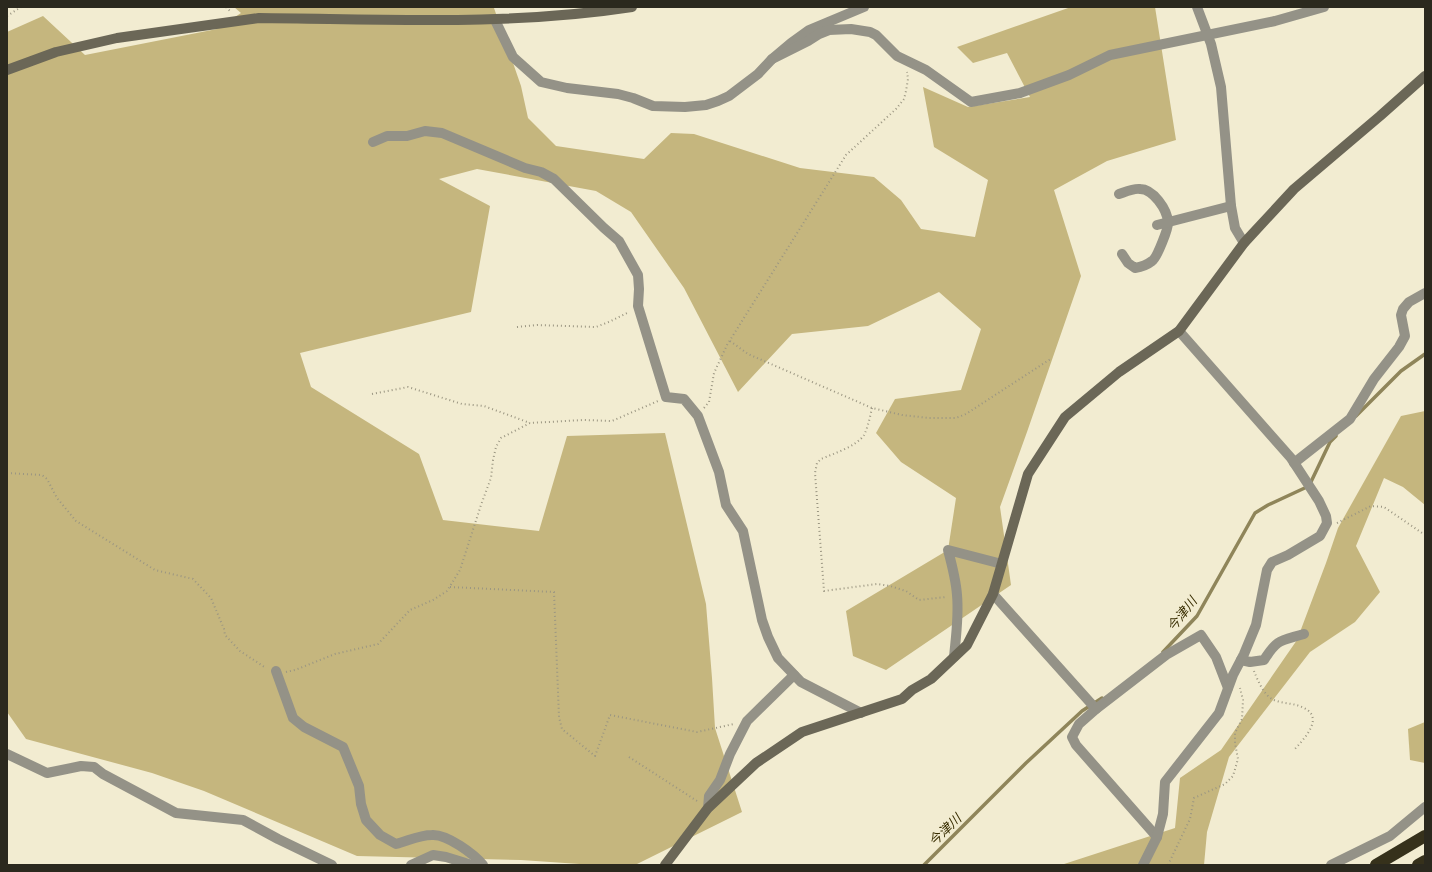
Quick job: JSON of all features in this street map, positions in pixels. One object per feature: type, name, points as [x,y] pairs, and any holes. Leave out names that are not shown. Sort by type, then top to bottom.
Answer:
[{"type":"highway","points":[[1376,865],[1425,836]]},
{"type":"highway","points":[[1418,865],[1425,861]]},
{"type":"street","points":[[7,70],[56,52],[117,38],[259,18],[494,20],[589,14],[632,7]]},
{"type":"street","points":[[494,20],[513,57],[541,82],[567,88],[618,94],[653,106],[685,107],[706,105],[730,96],[758,74],[790,43],[809,30],[864,7]]},
{"type":"street","points":[[1197,7],[1211,44],[1221,88],[1235,228],[1244,243]]},
{"type":"street","points":[[772,59],[819,34],[830,30],[839,29],[870,32],[876,35],[897,56],[926,70],[971,102],[1020,93],[1069,76],[1110,55],[1275,21],[1324,7]]},
{"type":"street","points":[[665,865],[708,808],[756,763],[802,732],[902,699],[912,690],[931,679],[967,645],[993,594],[1028,474],[1065,417],[1119,372],[1179,331],[1244,243],[1294,189],[1425,76]]},
{"type":"street","points":[[373,142],[387,136],[407,136],[425,131],[442,133],[525,168],[541,172],[554,179],[619,241],[638,275],[638,306],[666,397],[684,399],[698,416],[720,472],[726,505],[743,531],[757,600],[768,637],[778,658],[801,682],[861,713]]},
{"type":"street","points":[[1119,194],[1141,188],[1152,193],[1162,204],[1169,222],[1160,249],[1154,261],[1144,266],[1135,268],[1128,264],[1122,254]]},
{"type":"street","points":[[1156,225],[1232,206]]},
{"type":"street","points":[[1294,463],[1350,419],[1374,378],[1399,347],[1405,336],[1402,315],[1403,309],[1409,302],[1425,293]]},
{"type":"street","points":[[1143,865],[1157,837],[1163,814],[1165,782],[1219,713],[1235,671],[1246,661],[1256,625],[1267,570],[1272,562],[1288,555],[1320,536],[1327,523],[1326,516],[1294,463],[1179,331]]},
{"type":"street","points":[[954,657],[958,616],[955,582],[948,550],[1002,564]]},
{"type":"street","points":[[993,594],[1096,708]]},
{"type":"street","points":[[1246,661],[1264,660],[1273,646],[1278,642],[1304,634]]},
{"type":"street","points":[[1157,837],[1076,745],[1072,737],[1079,724],[1096,708],[1166,655],[1201,636],[1216,657],[1228,688]]},
{"type":"street","points":[[276,671],[293,718],[304,727],[343,747],[359,786],[361,804],[366,820],[380,835],[396,844],[417,837],[434,834],[454,841],[478,858],[483,865]]},
{"type":"street","points":[[708,808],[709,796],[720,780],[730,754],[746,721],[794,675]]},
{"type":"street","points":[[7,754],[47,772],[81,766],[94,767],[103,774],[176,813],[243,820],[332,865]]},
{"type":"street","points":[[1332,865],[1390,836],[1425,807]]},
{"type":"street","points":[[411,865],[433,855],[446,857],[472,865]]},
{"type":"path","points":[[7,16],[21,7]]},
{"type":"path","points":[[698,416],[709,402],[714,373],[730,341],[846,155],[896,109],[904,99],[908,79],[905,59]]},
{"type":"path","points":[[517,327],[537,325],[596,327],[625,315],[638,306]]},
{"type":"path","points":[[730,341],[748,354],[872,408],[913,417],[929,418],[956,418],[966,414],[976,409],[1052,358]]},
{"type":"path","points":[[372,394],[408,387],[462,404],[484,406],[530,423],[584,420],[612,421],[666,397]]},
{"type":"path","points":[[872,408],[863,436],[854,444],[821,459],[817,463],[815,472],[824,591],[877,584],[906,591],[920,600],[947,597],[957,600]]},
{"type":"path","points":[[7,473],[42,474],[47,479],[57,498],[76,522],[155,570],[193,579],[212,598],[224,628],[225,635],[240,651],[270,670],[284,672],[295,670],[335,654],[378,644],[410,610],[433,600],[447,591],[460,570],[480,505],[491,478],[492,460],[496,447],[501,438],[530,423]]},
{"type":"path","points":[[1323,530],[1371,506],[1384,507],[1425,535]]},
{"type":"path","points":[[450,587],[554,592],[559,717],[562,729],[595,756],[610,715],[697,732],[746,721]]},
{"type":"path","points":[[1246,661],[1265,693],[1273,700],[1310,711],[1313,718],[1311,729],[1294,750]]},
{"type":"path","points":[[1168,865],[1190,819],[1194,798],[1225,784],[1233,776],[1238,759],[1235,733],[1242,718],[1243,700],[1235,671]]},
{"type":"path","points":[[629,756],[708,808]]},
{"type":"shaded area","points":[[234,7],[501,7],[494,8],[521,86],[528,118],[556,146],[644,159],[671,133],[694,134],[800,168],[874,177],[901,200],[921,229],[975,237],[988,180],[934,147],[923,87],[968,107],[1030,97],[1007,53],[973,63],[957,47],[1071,7],[1155,7],[1176,140],[1107,161],[1054,190],[1081,276],[1000,507],[1011,585],[886,670],[853,656],[846,611],[948,550],[956,498],[901,462],[876,433],[895,399],[961,390],[981,329],[939,292],[868,326],[792,334],[738,392],[684,288],[631,212],[596,191],[477,169],[439,179],[490,206],[471,312],[300,353],[311,387],[419,454],[443,520],[539,531],[567,436],[665,433],[706,604],[715,728],[742,812],[635,865],[594,865],[521,860],[357,856],[204,791],[152,773],[26,739],[7,712],[7,32],[43,16],[85,55],[217,29],[241,13]]},
{"type":"shaded area","points":[[1425,411],[1425,505],[1403,487],[1384,478],[1356,546],[1380,592],[1355,622],[1310,652],[1229,757],[1207,832],[1204,865],[1061,865],[1175,828],[1180,778],[1221,750],[1297,640],[1338,528],[1401,416]]},
{"type":"shaded area","points":[[1425,722],[1425,763],[1410,760],[1408,729]]},
{"type":"waterway","name":"今津川","points":[[1356,416],[1401,371],[1425,354]]},
{"type":"waterway","name":"今津川","points":[[1163,652],[1197,616],[1255,513],[1268,505],[1309,486],[1330,442],[1336,436]]},
{"type":"waterway","name":"今津川","points":[[924,865],[1026,763],[1082,711],[1102,698]]}]
